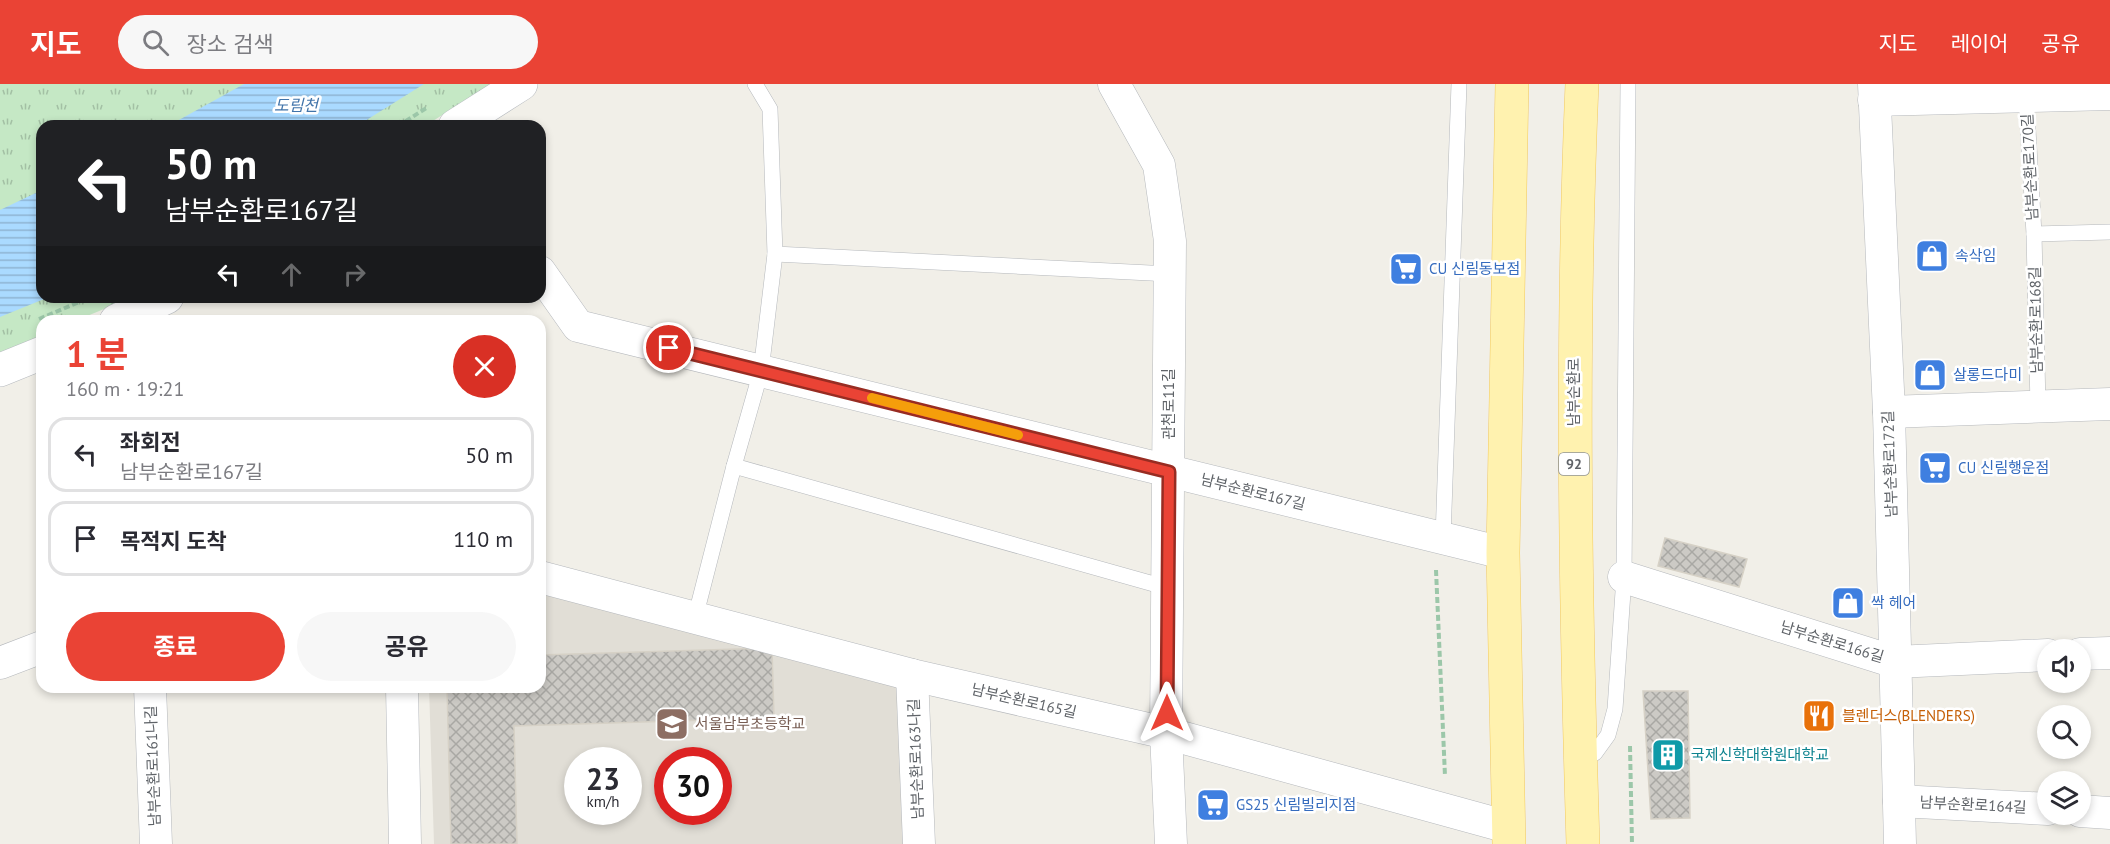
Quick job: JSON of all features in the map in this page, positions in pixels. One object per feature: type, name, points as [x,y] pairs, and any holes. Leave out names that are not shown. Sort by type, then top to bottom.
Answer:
[{"type":"main road","points":[[464,120],[521,84]]},
{"type":"main road","points":[[1508,835],[1503,553],[1512,84]]},
{"type":"main road","name":"남부순환로","points":[[1582,84],[1574,347],[1575,574],[1583,844]]},
{"type":"main road","points":[[129,315],[154,303]]},
{"type":"main road","points":[[0,370],[36,355]]},
{"type":"street","name":"관천로11길","points":[[1114,84],[1159,165],[1170,241],[1166,733],[1171,844]]},
{"type":"street","name":"남부순환로170길","points":[[1874,92],[2110,94]]},
{"type":"street","name":"남부순환로172길","points":[[1874,92],[1889,412],[1900,844]]},
{"type":"street","name":"남부순환로167길","points":[[546,281],[578,326],[1503,553]]},
{"type":"street","points":[[1889,412],[2110,404]]},
{"type":"street","name":"남부순환로166길","points":[[1624,577],[1895,662],[2037,656]]},
{"type":"street","name":"남부순환로165길","points":[[546,579],[912,675],[1166,733],[1508,835]]},
{"type":"street","points":[[0,663],[36,649]]},
{"type":"street","points":[[2091,653],[2110,652]]},
{"type":"street","name":"남부순환로163나길","points":[[912,675],[919,844]]},
{"type":"street","name":"남부순환로161나길","points":[[150,693],[156,844]]},
{"type":"street","points":[[402,693],[405,844]]},
{"type":"street","name":"남부순환로164길","points":[[1899,801],[2037,808]]},
{"type":"street","points":[[2091,812],[2110,813]]},
{"type":"lane","points":[[695,618],[760,371],[776,254],[770,109],[755,84]]},
{"type":"lane","points":[[1443,538],[1459,84]]},
{"type":"lane","points":[[1581,762],[1595,753],[1608,735],[1615,709],[1624,577],[1628,84]]},
{"type":"lane","name":"남부순환로170길","points":[[2026,95],[2034,234],[2110,232]]},
{"type":"lane","name":"남부순환로168길","points":[[2034,234],[2038,406]]},
{"type":"lane","points":[[776,254],[1170,274]]},
{"type":"lane","points":[[734,466],[1168,588]]},
{"type":"path","points":[[47,315],[76,303]]},
{"type":"path","points":[[30,322],[36,320]]},
{"type":"shaded area","name":"서울남부초등학교","points":[[546,579],[912,675],[919,844],[434,844],[429,693],[546,693]]},
{"type":"green space","points":[[0,84],[491,84],[434,120],[36,120],[36,303],[118,303],[90,315],[36,315],[36,338],[0,353]]},
{"type":"water","name":"도림천","points":[[244,84],[424,84],[367,120],[179,120]]},
{"type":"water","points":[[36,193],[36,302],[0,317],[0,210]]},
{"type":"building","points":[[1665,538],[1747,559],[1739,587],[1658,566]]},
{"type":"building","points":[[772,648],[774,718],[514,726],[517,844],[451,844],[447,693],[546,693],[546,655]]},
{"type":"building","name":"국제신학대학원대학교","points":[[1643,691],[1688,691],[1690,818],[1651,819]]},
{"type":"slow traffic","points":[[872,398],[1018,435]]},
{"type":"place","name":"속삭임","points":[[1932,256]]},
{"type":"place","name":"CU 신림동보점","points":[[1406,269]]},
{"type":"place","name":"살롱드다미","points":[[1930,375]]},
{"type":"place","name":"CU 신림행운점","points":[[1935,468]]},
{"type":"place","name":"싹 헤어","points":[[1848,603]]},
{"type":"place","name":"블렌더스(BLENDERS)","points":[[1819,716]]},
{"type":"place","name":"서울남부초등학교","points":[[672,724]]},
{"type":"place","name":"국제신학대학원대학교","points":[[1668,755]]},
{"type":"place","name":"GS25 신림빌리지점","points":[[1213,805]]},
{"type":"route","points":[[669,348],[1169,472],[1167,713]]}]
